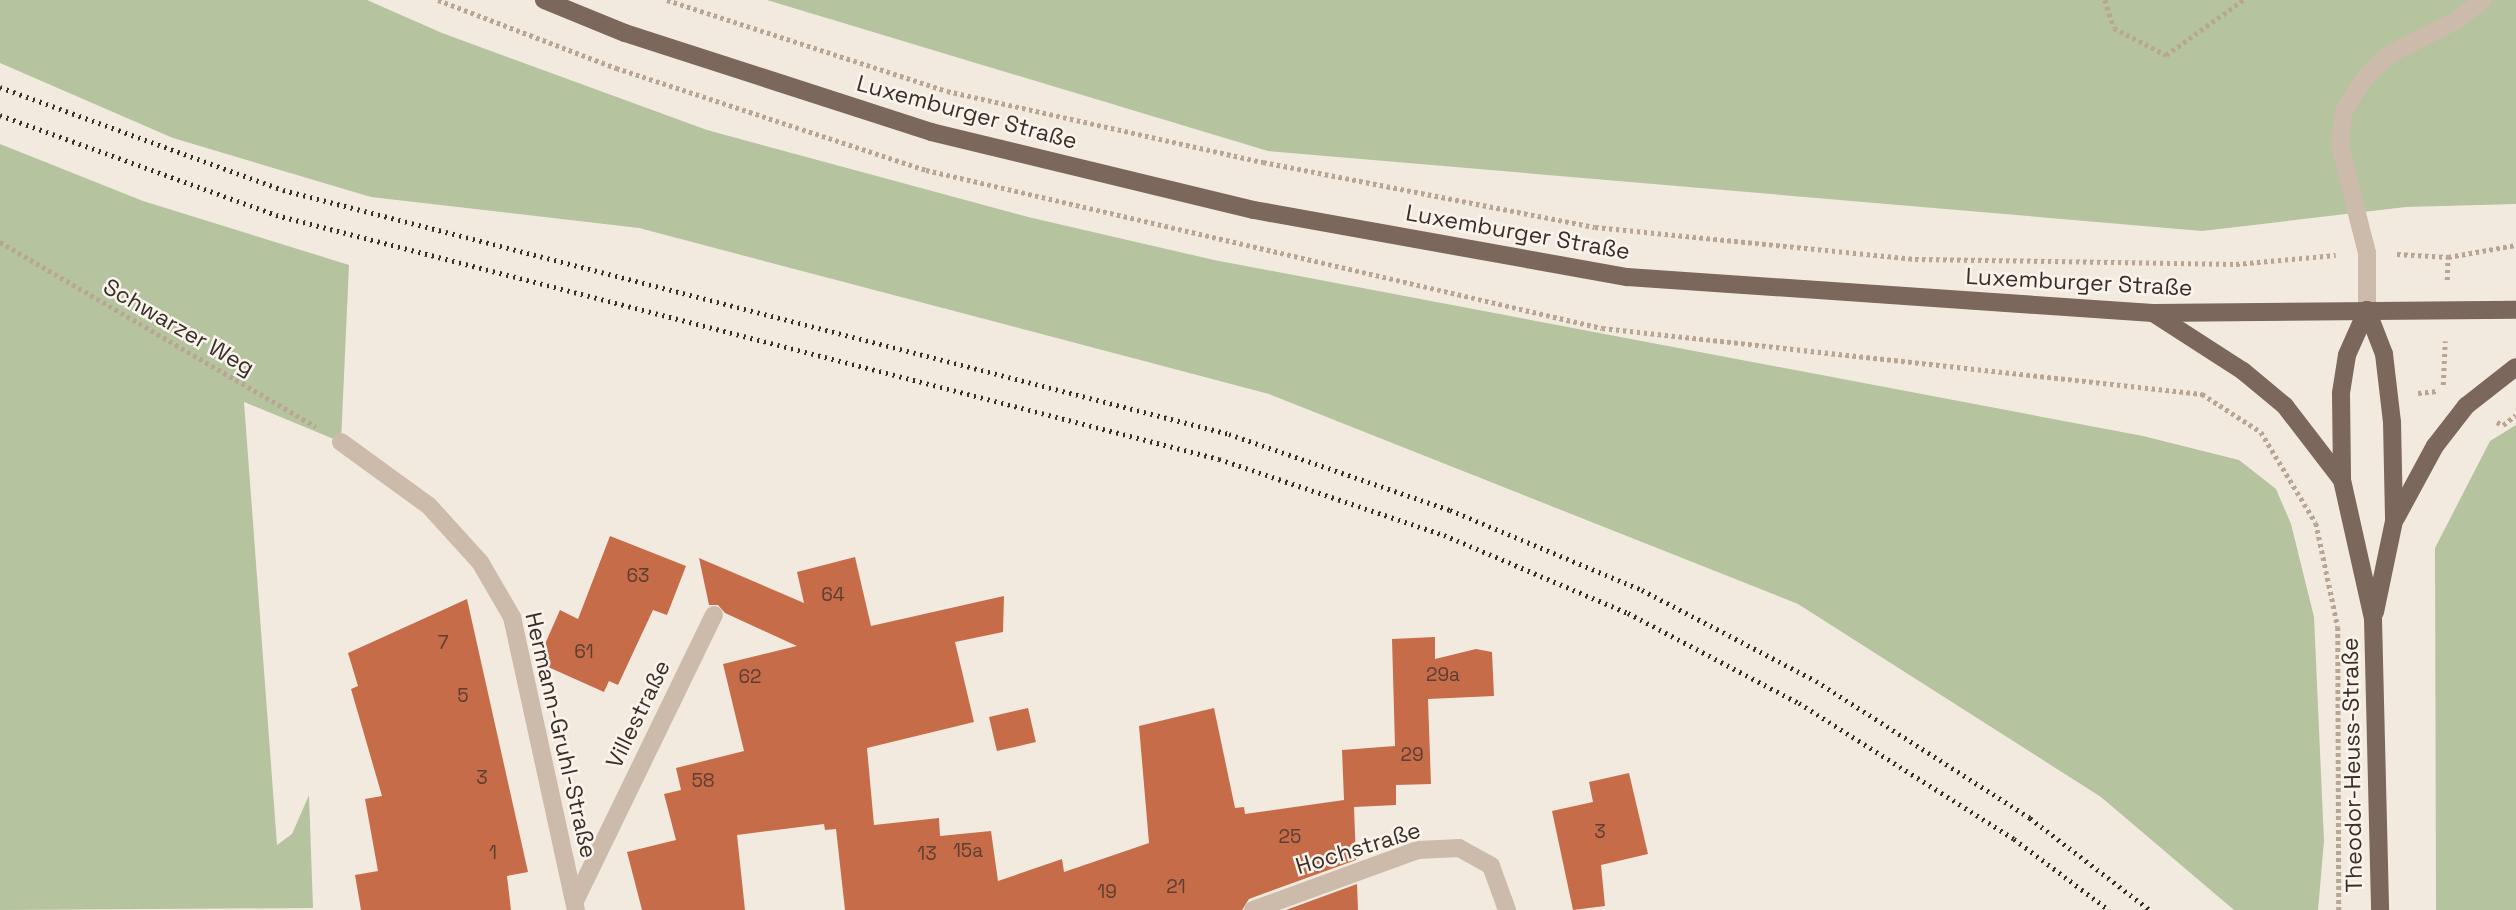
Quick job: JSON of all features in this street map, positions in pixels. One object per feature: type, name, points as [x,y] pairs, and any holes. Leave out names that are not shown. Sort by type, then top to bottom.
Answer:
[{"type":"main road","name":"Luxemburger Straße","points":[[544,0],[625,33],[931,132],[1254,210],[1627,277],[2153,313],[2516,310]]},
{"type":"main road","name":"Theodor-Heuss-Straße","points":[[2367,310],[2347,355],[2341,394],[2342,480],[2373,619],[2380,910]]},
{"type":"main road","name":"Theodor-Heuss-Straße","points":[[2367,310],[2384,354],[2391,396],[2394,521],[2373,619]]},
{"type":"main road","points":[[2153,313],[2243,371],[2285,406],[2342,480]]},
{"type":"main road","points":[[2394,521],[2435,446],[2466,406],[2516,366]]},
{"type":"street","points":[[2367,310],[2367,253],[2340,146],[2344,110],[2364,79],[2388,55],[2457,20],[2483,0]]},
{"type":"street","name":"Hermann-Gruhl-Straße","points":[[341,442],[429,506],[480,562],[512,617],[576,905]]},
{"type":"street","name":"Villestraße","points":[[576,905],[714,615]]},
{"type":"street","name":"Hochstraße","points":[[1253,910],[1419,850],[1459,848],[1491,866],[1503,890],[1507,910]]},
{"type":"path","points":[[667,0],[947,91],[1263,162],[1595,227],[1915,259],[2236,264],[2367,253],[2448,257],[2516,245]]},
{"type":"path","points":[[2105,0],[2114,28],[2166,55],[2243,0]]},
{"type":"path","name":"Schwarzer Weg","points":[[0,242],[341,442]]},
{"type":"path","points":[[2261,432],[2316,523],[2338,627],[2339,910]]},
{"type":"green space","points":[[0,0],[367,0],[442,33],[707,130],[1028,217],[1214,260],[2143,436],[2239,460],[2276,489],[2291,524],[2314,617],[2324,841],[2318,910],[2234,910],[2101,797],[1798,604],[1269,394],[639,228],[371,197],[173,138],[0,63]]},
{"type":"green space","points":[[767,0],[2516,0],[2516,204],[2406,207],[2202,231],[1268,151]]},
{"type":"green space","points":[[0,144],[143,201],[349,265],[341,442],[244,402],[277,845],[292,834],[309,795],[313,908],[0,910]]},
{"type":"green space","points":[[2516,425],[2516,910],[2436,910],[2435,548],[2490,441]]},
{"type":"building","points":[[610,536],[686,566],[667,615],[653,610],[618,685],[609,681],[604,692],[537,662],[560,610],[578,619]]},
{"type":"building","points":[[855,557],[871,626],[1004,596],[1003,632],[955,642],[974,722],[867,748],[874,825],[939,818],[940,836],[991,831],[998,881],[1062,859],[1064,872],[1149,843],[1139,726],[1214,708],[1235,808],[1244,807],[1245,814],[1344,800],[1342,750],[1395,746],[1392,639],[1435,637],[1435,659],[1476,649],[1492,652],[1494,696],[1428,699],[1431,784],[1396,785],[1396,805],[1354,807],[1356,860],[1249,899],[1242,910],[845,910],[836,829],[825,830],[824,824],[737,835],[745,910],[642,910],[627,852],[676,840],[664,794],[681,790],[676,768],[744,751],[723,664],[797,646],[725,613],[718,605],[709,605],[699,558],[804,603],[797,572]]},
{"type":"building","points":[[467,599],[528,872],[507,876],[511,910],[361,910],[355,875],[378,871],[365,799],[382,796],[351,689],[358,686],[348,653]]},
{"type":"building","points":[[1028,708],[1036,742],[997,751],[989,717]]},
{"type":"building","points":[[1629,773],[1648,854],[1601,865],[1605,906],[1573,910],[1552,811],[1593,802],[1589,782]]},
{"type":"building","points":[[1357,884],[1358,910],[1286,910]]},
{"type":"railway","points":[[0,87],[283,190],[1229,434],[1450,510],[1642,590],[1816,681],[2030,818],[2150,910]]},
{"type":"railway","points":[[0,115],[276,215],[1219,459],[1444,535],[1628,613],[1799,703],[2014,839],[2109,910]]}]
